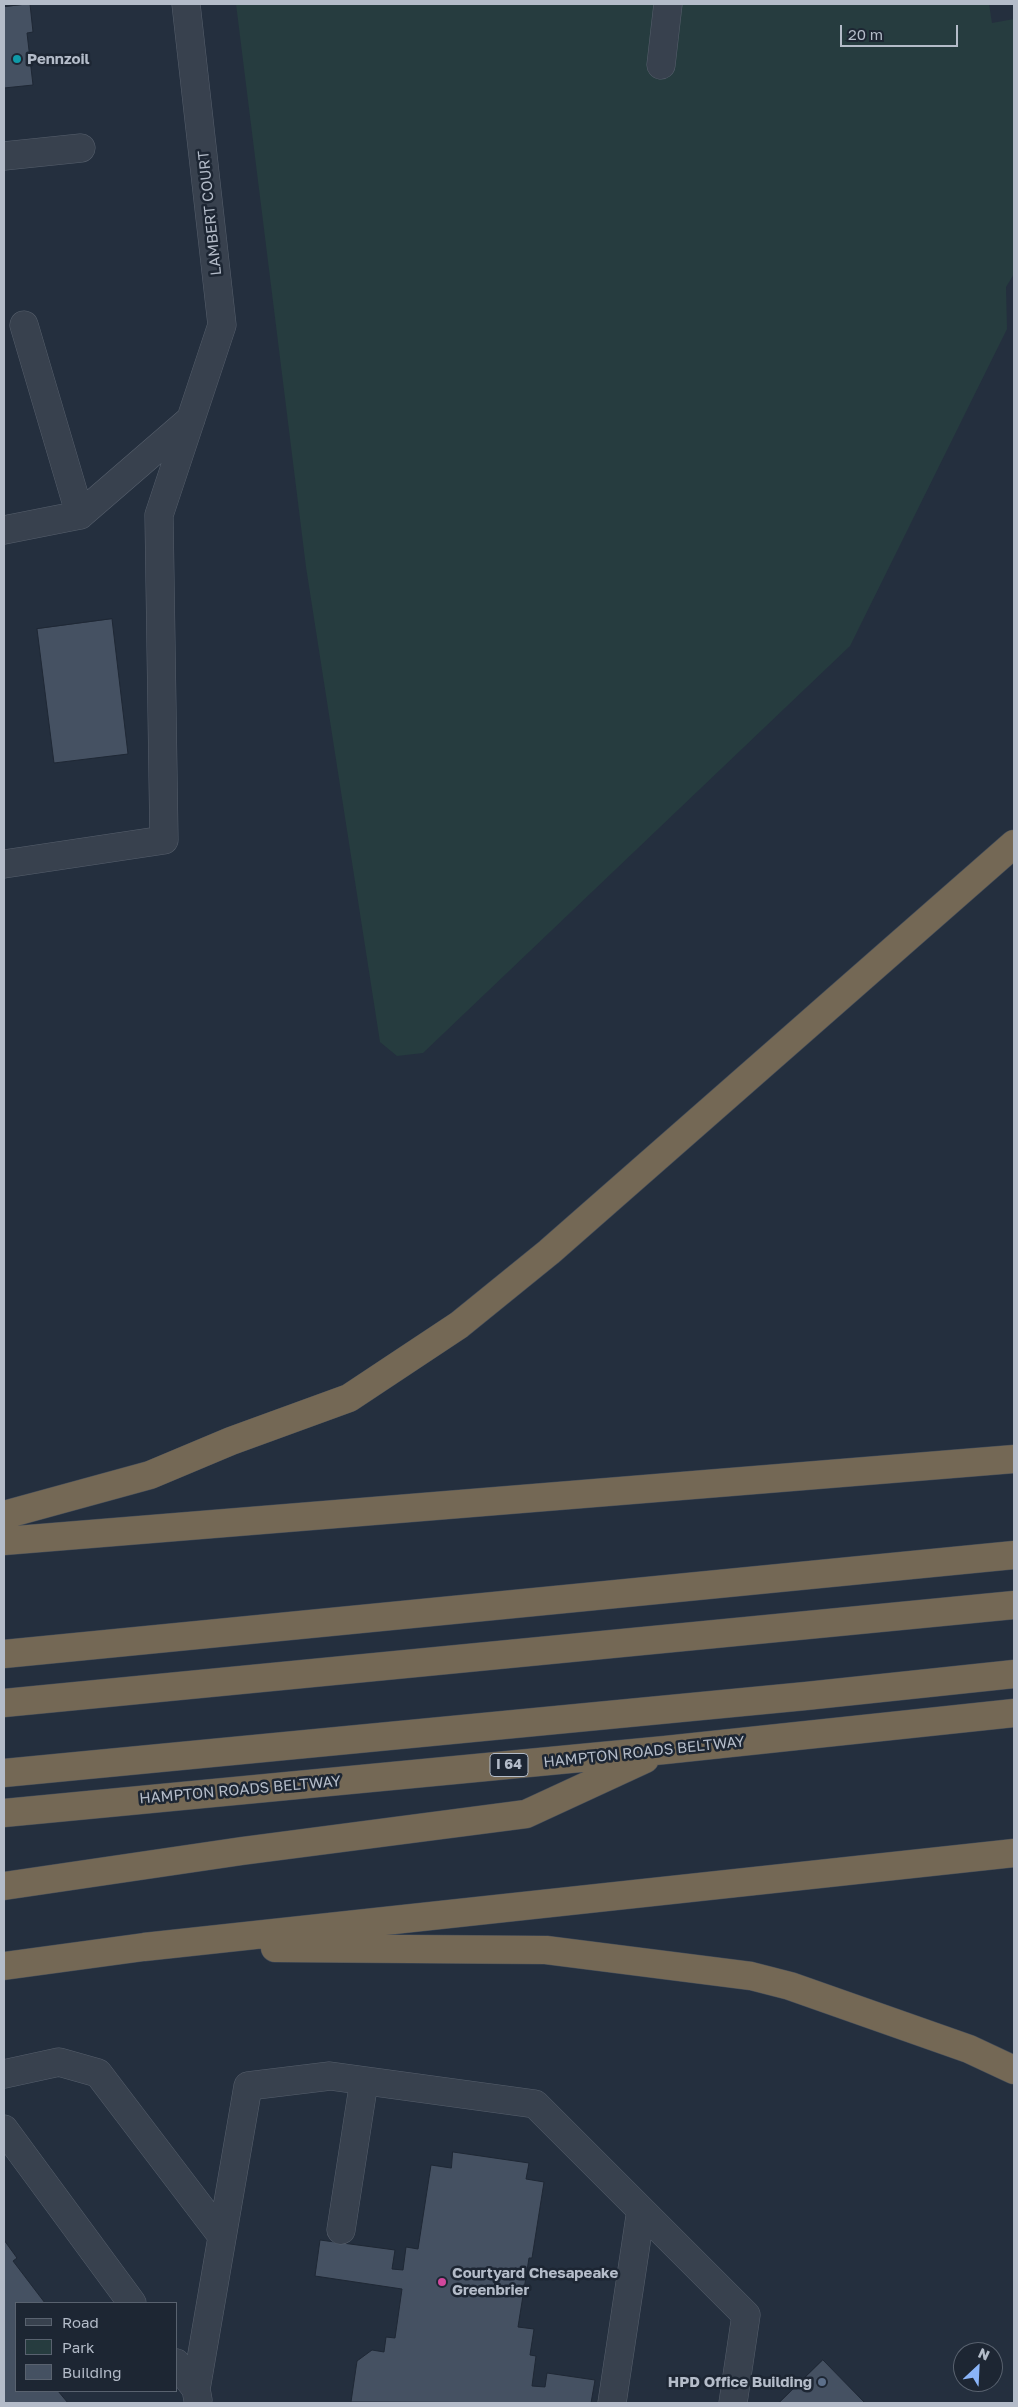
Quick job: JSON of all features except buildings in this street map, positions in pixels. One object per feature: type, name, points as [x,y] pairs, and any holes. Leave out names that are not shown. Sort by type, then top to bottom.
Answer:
[{"type":"highway","points":[[4,1515],[150,1475],[231,1441],[349,1398],[459,1325],[549,1252],[1014,844]]},
{"type":"highway","points":[[4,1541],[1014,1459]]},
{"type":"highway","points":[[4,1654],[1014,1555]]},
{"type":"highway","points":[[4,1703],[1014,1605]]},
{"type":"highway","points":[[4,1773],[796,1697],[1014,1674]]},
{"type":"highway","name":"HAMPTON ROADS BELTWAY","points":[[4,1813],[665,1750],[1014,1712]]},
{"type":"highway","points":[[4,1886],[252,1850],[526,1814],[665,1750]]},
{"type":"highway","points":[[4,1966],[144,1947],[1014,1853]]},
{"type":"highway","points":[[144,1947],[546,1950],[695,1968],[751,1976],[790,1986],[969,2048],[1014,2070]]},
{"type":"street","name":"LAMBERT COURT","points":[[4,864],[164,840],[159,515],[222,325],[186,4]]},
{"type":"street","points":[[661,65],[668,4]]},
{"type":"street","points":[[4,156],[81,148]]},
{"type":"street","points":[[24,325],[80,515]]},
{"type":"street","points":[[4,530],[80,515],[192,418]]},
{"type":"street","points":[[4,2074],[59,2062],[98,2073],[222,2236]]},
{"type":"street","points":[[197,2396],[248,2086],[330,2076],[535,2104],[746,2315],[733,2403]]},
{"type":"street","points":[[341,2230],[364,2081]]},
{"type":"street","points":[[4,2129],[131,2302]]},
{"type":"street","points":[[612,2403],[642,2210]]},
{"type":"street","points":[[178,2366],[197,2396]]},
{"type":"green space","points":[[236,4],[989,4],[992,23],[1014,19],[1014,274],[1006,287],[1007,329],[850,646],[423,1053],[397,1056],[380,1042],[306,567]]},
{"type":"place","name":"Pennzoil","points":[[17,59]]},
{"type":"place","name":"Courtyard Chesapeake Greenbrier","points":[[442,2282]]},
{"type":"place","name":"HPD Office Building","points":[[822,2382]]}]
